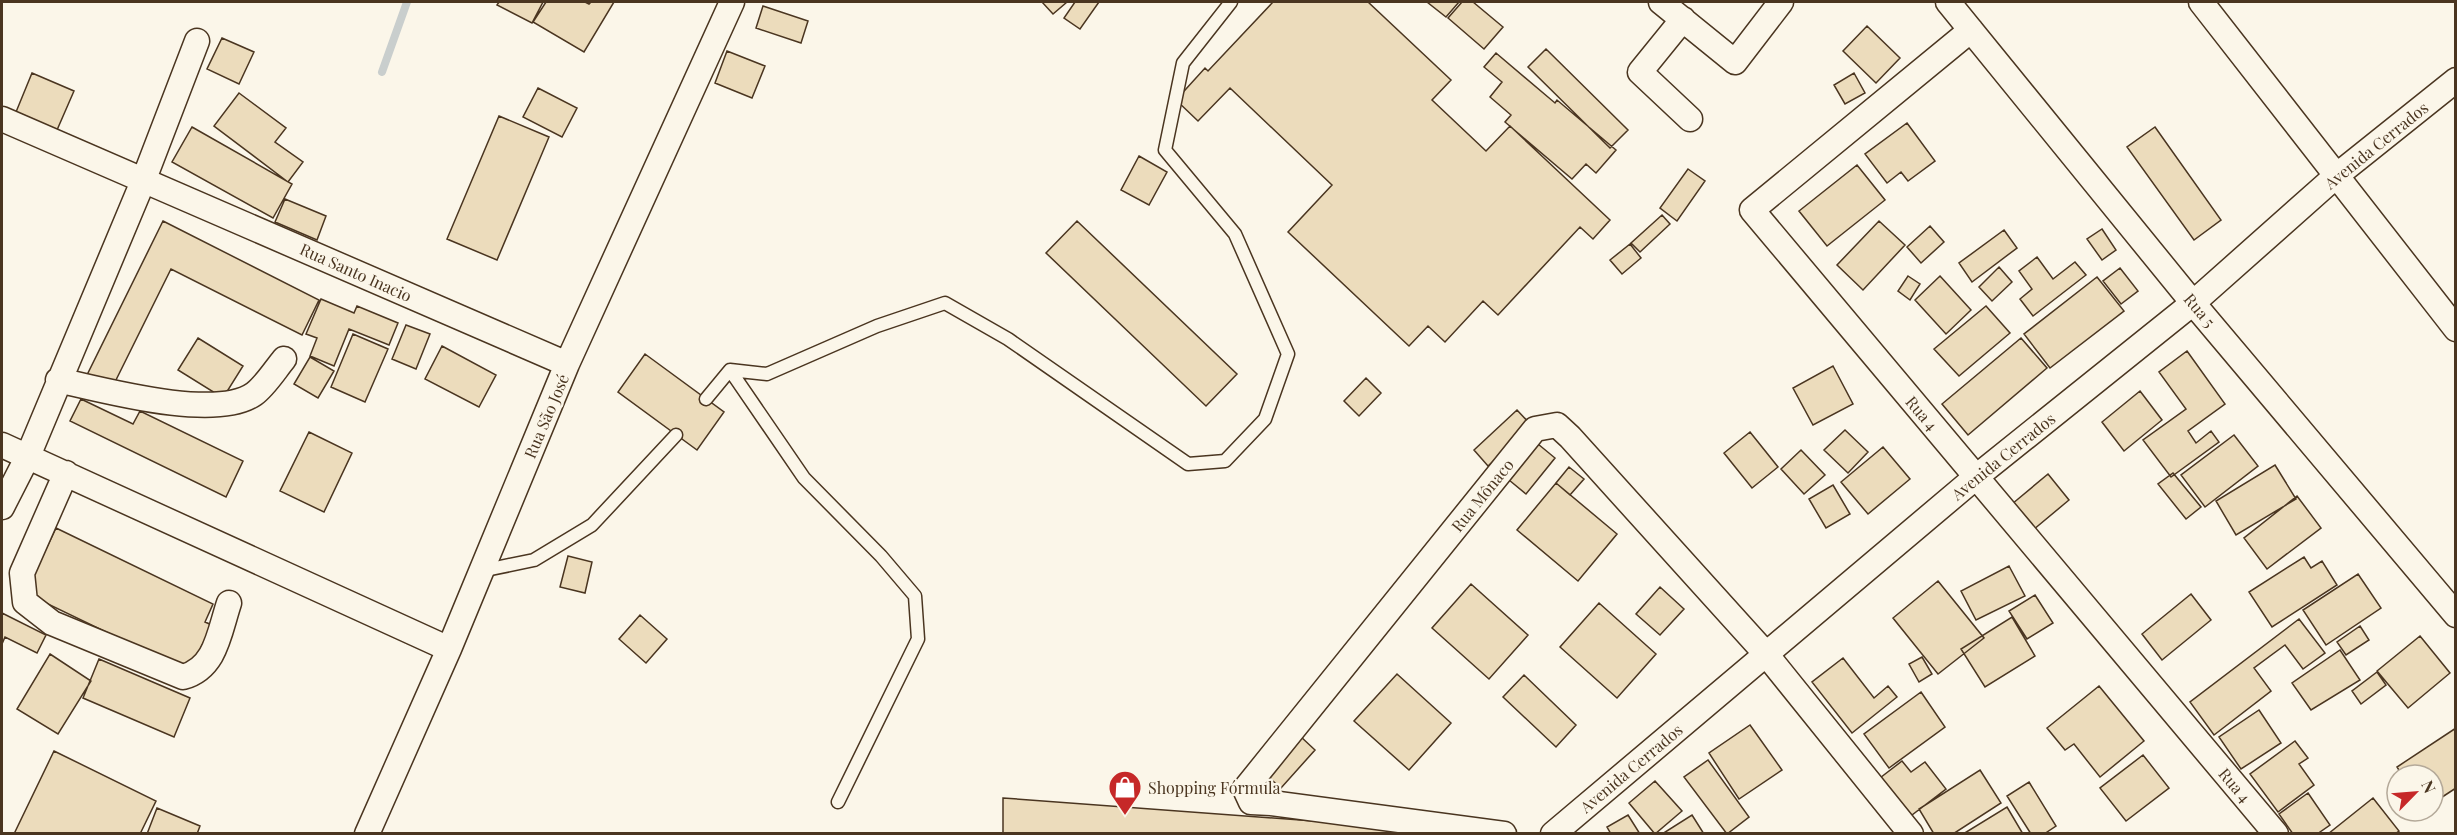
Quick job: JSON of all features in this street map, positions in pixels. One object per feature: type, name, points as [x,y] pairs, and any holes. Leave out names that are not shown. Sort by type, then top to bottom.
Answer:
[{"type":"street","name":"Rua São José","points":[[367,834],[449,649],[567,364],[732,2]]},
{"type":"street","points":[[1661,2],[1735,62],[1781,2]]},
{"type":"street","name":"Rua 5","points":[[1948,2],[2193,303],[2456,615]]},
{"type":"street","points":[[2201,2],[2456,329]]},
{"type":"street","points":[[1683,19],[1640,72],[1690,119]]},
{"type":"street","name":"Rua 4","points":[[1971,30],[1752,210],[2276,834]]},
{"type":"street","points":[[2,507],[28,456],[144,179],[198,41]]},
{"type":"street","name":"Avenida Cerrados","points":[[1553,834],[1976,477],[2193,303],[2336,176],[2456,80]]},
{"type":"street","name":"Rua Santo Inacio","points":[[2,119],[567,364]]},
{"type":"street","points":[[58,380],[134,397],[217,406],[236,403],[255,394],[284,359]]},
{"type":"street","name":"Rua Mônaco","points":[[1504,834],[1251,802],[1245,789],[1535,429],[1557,425],[1766,654],[1911,834]]},
{"type":"street","points":[[2,445],[449,649]]},
{"type":"street","points":[[66,474],[22,573],[25,602],[52,623],[183,677],[195,674],[208,664],[229,603]]},
{"type":"lane","points":[[730,370],[767,374],[877,326],[945,303],[1008,339],[1188,464],[1225,460],[1265,418],[1288,354],[1235,234],[1165,150],[1183,63],[1231,2]]},
{"type":"lane","points":[[706,399],[730,370]]},
{"type":"lane","points":[[730,370],[804,478],[881,556],[915,596],[918,639],[838,801]]},
{"type":"lane","points":[[481,572],[534,560],[592,525],[676,435]]},
{"type":"building","points":[[499,2],[543,2],[532,23],[497,5]]},
{"type":"building","points":[[546,2],[585,2],[589,4],[591,2],[614,2],[584,52],[533,22]]},
{"type":"building","points":[[1042,2],[1067,2],[1053,14]]},
{"type":"building","points":[[1075,2],[1099,2],[1080,29],[1064,18]]},
{"type":"building","points":[[1273,2],[1368,2],[1451,80],[1432,100],[1486,151],[1510,126],[1610,220],[1593,239],[1580,227],[1498,315],[1483,301],[1445,342],[1428,326],[1409,346],[1288,232],[1332,185],[1230,88],[1198,121],[1176,100],[1205,68],[1208,71]]},
{"type":"building","points":[[1427,2],[1459,2],[1446,17]]},
{"type":"building","points":[[1462,2],[1473,2],[1503,27],[1484,49],[1448,18]]},
{"type":"building","points":[[763,6],[808,21],[801,43],[756,28]]},
{"type":"building","points":[[1867,26],[1900,58],[1876,83],[1843,51]]},
{"type":"building","points":[[222,38],[254,52],[239,84],[207,69]]},
{"type":"building","points":[[1546,49],[1628,130],[1610,148],[1528,67]]},
{"type":"building","points":[[727,51],[765,66],[752,98],[715,83]]},
{"type":"building","points":[[1496,53],[1616,150],[1596,173],[1586,164],[1572,179],[1505,122],[1511,115],[1490,97],[1502,82],[1484,67]]},
{"type":"building","points":[[32,73],[74,91],[57,130],[16,112]]},
{"type":"building","points":[[1854,73],[1865,93],[1845,104],[1834,85]]},
{"type":"building","points":[[538,88],[577,108],[562,137],[523,117]]},
{"type":"building","points":[[239,93],[286,128],[275,142],[303,162],[288,182],[214,126]]},
{"type":"building","points":[[499,116],[549,137],[497,260],[447,239]]},
{"type":"building","points":[[1907,123],[1935,161],[1908,181],[1901,172],[1887,183],[1865,154]]},
{"type":"building","points":[[192,127],[292,184],[273,218],[172,162]]},
{"type":"building","points":[[2155,127],[2221,220],[2194,240],[2127,147]]},
{"type":"building","points":[[1139,156],[1167,172],[1149,205],[1121,190]]},
{"type":"building","points":[[1857,165],[1885,200],[1827,246],[1799,211]]},
{"type":"building","points":[[1688,169],[1705,181],[1677,221],[1660,208]]},
{"type":"building","points":[[285,199],[326,216],[317,240],[275,222]]},
{"type":"building","points":[[1662,215],[1670,224],[1640,252],[1631,243]]},
{"type":"building","points":[[163,221],[319,300],[302,335],[171,269],[112,388],[87,375]]},
{"type":"building","points":[[1077,221],[1237,374],[1206,406],[1046,253]]},
{"type":"building","points":[[1879,221],[1905,245],[1863,290],[1837,265]]},
{"type":"building","points":[[1930,226],[1944,242],[1921,263],[1907,247]]},
{"type":"building","points":[[2102,229],[2116,250],[2102,260],[2087,239]]},
{"type":"building","points":[[2004,230],[2017,248],[1972,282],[1959,263]]},
{"type":"building","points":[[1630,244],[1641,258],[1622,274],[1610,260]]},
{"type":"building","points":[[2037,257],[2053,279],[2075,262],[2086,275],[2033,316],[2020,299],[2032,289],[2019,271]]},
{"type":"building","points":[[1999,267],[2012,282],[1992,301],[1979,287]]},
{"type":"building","points":[[2120,268],[2138,291],[2121,304],[2103,281]]},
{"type":"building","points":[[1908,276],[1920,284],[1910,300],[1898,291]]},
{"type":"building","points":[[1940,276],[1971,310],[1946,334],[1915,300]]},
{"type":"building","points":[[2097,277],[2124,311],[2050,368],[2024,334]]},
{"type":"building","points":[[321,299],[354,313],[357,306],[398,323],[389,345],[349,329],[334,366],[310,356],[317,338],[306,334]]},
{"type":"building","points":[[1986,306],[2010,333],[1959,376],[1934,349]]},
{"type":"building","points":[[406,325],[430,334],[416,369],[392,359]]},
{"type":"building","points":[[353,334],[388,349],[365,402],[331,387]]},
{"type":"building","points":[[198,338],[243,366],[223,398],[178,370]]},
{"type":"building","points":[[2021,338],[2047,368],[1968,435],[1942,404]]},
{"type":"building","points":[[442,346],[496,375],[479,407],[425,379]]},
{"type":"building","points":[[2187,351],[2225,404],[2188,431],[2196,443],[2211,431],[2219,442],[2171,477],[2143,440],[2186,409],[2159,372]]},
{"type":"building","points":[[645,354],[724,412],[697,450],[618,392]]},
{"type":"building","points":[[310,357],[334,371],[318,398],[294,384]]},
{"type":"building","points":[[1833,366],[1853,404],[1813,425],[1793,388]]},
{"type":"building","points":[[1366,378],[1381,393],[1359,416],[1344,401]]},
{"type":"building","points":[[2140,391],[2162,420],[2124,451],[2102,422]]},
{"type":"building","points":[[81,399],[133,424],[140,411],[243,461],[226,497],[70,421]]},
{"type":"building","points":[[1517,410],[1532,426],[1488,466],[1474,450]]},
{"type":"building","points":[[1845,430],[1868,452],[1848,473],[1824,450]]},
{"type":"building","points":[[309,432],[352,453],[324,512],[280,491]]},
{"type":"building","points":[[1750,432],[1778,467],[1752,488],[1724,453]]},
{"type":"building","points":[[2234,435],[2258,466],[2205,507],[2181,475]]},
{"type":"building","points":[[1538,444],[1555,458],[1526,494],[1509,480]]},
{"type":"building","points":[[1883,447],[1910,479],[1868,514],[1841,482]]},
{"type":"building","points":[[1801,450],[1825,475],[1804,494],[1781,469]]},
{"type":"building","points":[[2275,465],[2296,499],[2236,535],[2216,501]]},
{"type":"building","points":[[1569,467],[1584,479],[1570,495],[1556,483]]},
{"type":"building","points":[[2173,473],[2201,507],[2186,519],[2158,484]]},
{"type":"building","points":[[2048,474],[2069,500],[2033,530],[2012,504]]},
{"type":"building","points":[[1556,483],[1617,534],[1578,581],[1517,530]]},
{"type":"building","points":[[1833,485],[1850,514],[1826,528],[1809,499]]},
{"type":"building","points":[[2297,496],[2321,528],[2267,569],[2244,538]]},
{"type":"building","points":[[56,528],[213,604],[205,622],[212,625],[189,672],[25,593]]},
{"type":"building","points":[[568,556],[592,562],[585,593],[560,587]]},
{"type":"building","points":[[2304,557],[2311,568],[2322,561],[2337,585],[2272,627],[2249,592]]},
{"type":"building","points":[[2009,566],[2025,596],[1976,620],[1961,591]]},
{"type":"building","points":[[2358,574],[2381,608],[2326,645],[2303,610]]},
{"type":"building","points":[[1938,581],[1984,638],[1938,674],[1893,618]]},
{"type":"building","points":[[1471,584],[1528,635],[1489,679],[1432,628]]},
{"type":"building","points":[[1660,587],[1684,609],[1660,635],[1636,614]]},
{"type":"building","points":[[2191,594],[2211,620],[2162,660],[2142,634]]},
{"type":"building","points":[[2035,595],[2053,623],[2027,639],[2009,611]]},
{"type":"building","points":[[1599,603],[1656,654],[1617,698],[1560,647]]},
{"type":"building","points":[[2,613],[46,635],[37,653],[5,637],[2,644]]},
{"type":"building","points":[[640,615],[667,639],[646,663],[619,639]]},
{"type":"building","points":[[2012,617],[2035,656],[1985,687],[1961,649]]},
{"type":"building","points":[[2299,619],[2325,653],[2303,669],[2285,645],[2254,668],[2271,691],[2214,735],[2190,702]]},
{"type":"building","points":[[2360,626],[2369,640],[2346,655],[2337,642]]},
{"type":"building","points":[[2420,636],[2450,673],[2408,708],[2377,671]]},
{"type":"building","points":[[2340,650],[2360,680],[2311,710],[2292,683]]},
{"type":"building","points":[[50,654],[91,681],[58,734],[17,709]]},
{"type":"building","points":[[1922,657],[1932,674],[1919,682],[1909,664]]},
{"type":"building","points":[[1843,658],[1874,698],[1888,686],[1897,697],[1852,733],[1812,682]]},
{"type":"building","points":[[99,659],[190,698],[174,737],[83,698]]},
{"type":"building","points":[[2377,672],[2386,685],[2361,704],[2352,691]]},
{"type":"building","points":[[1397,674],[1451,723],[1409,770],[1354,721]]},
{"type":"building","points":[[1524,675],[1576,725],[1556,747],[1503,697]]},
{"type":"building","points":[[2099,686],[2144,741],[2100,777],[2074,744],[2065,750],[2047,728]]},
{"type":"building","points":[[1921,692],[1945,727],[1889,768],[1864,734]]},
{"type":"building","points":[[2259,710],[2281,743],[2241,769],[2219,737]]},
{"type":"building","points":[[1750,725],[1782,770],[1739,799],[1709,753]]},
{"type":"building","points":[[2456,728],[2456,788],[2445,795],[2445,763],[2403,763]]},
{"type":"building","points":[[1300,736],[1315,750],[1281,788],[1266,775]]},
{"type":"building","points":[[2295,741],[2308,758],[2299,764],[2314,785],[2278,812],[2250,774]]},
{"type":"building","points":[[54,751],[156,801],[140,834],[14,834]]},
{"type":"building","points":[[2143,755],[2169,788],[2126,821],[2100,788]]},
{"type":"building","points":[[1708,760],[1749,817],[1727,834],[1684,777]]},
{"type":"building","points":[[1902,761],[1911,772],[1925,762],[1946,789],[1908,818],[1876,781]]},
{"type":"building","points":[[1980,770],[2001,803],[1953,834],[1934,834],[1919,809]]},
{"type":"building","points":[[1655,781],[1682,811],[1655,834],[1629,803]]},
{"type":"building","points":[[2029,782],[2056,826],[2044,834],[2031,834],[2007,796]]},
{"type":"building","points":[[2308,793],[2330,825],[2317,834],[2293,834],[2279,814]]},
{"type":"building","name":"Shopping Fórmula","points":[[1003,798],[1490,834],[1003,834]]},
{"type":"building","points":[[2373,798],[2385,813],[2385,823],[2393,823],[2399,831],[2395,834],[2328,834]]},
{"type":"building","points":[[2007,807],[2023,834],[1963,834]]},
{"type":"building","points":[[157,808],[200,826],[197,834],[147,834]]},
{"type":"building","points":[[1628,815],[1640,834],[1611,834],[1607,827]]},
{"type":"building","points":[[1692,815],[1704,834],[1662,834]]},
{"type":"waterway","points":[[382,72],[407,2]]},
{"type":"place","name":"Shopping Fórmula","points":[[1125,816]]}]
